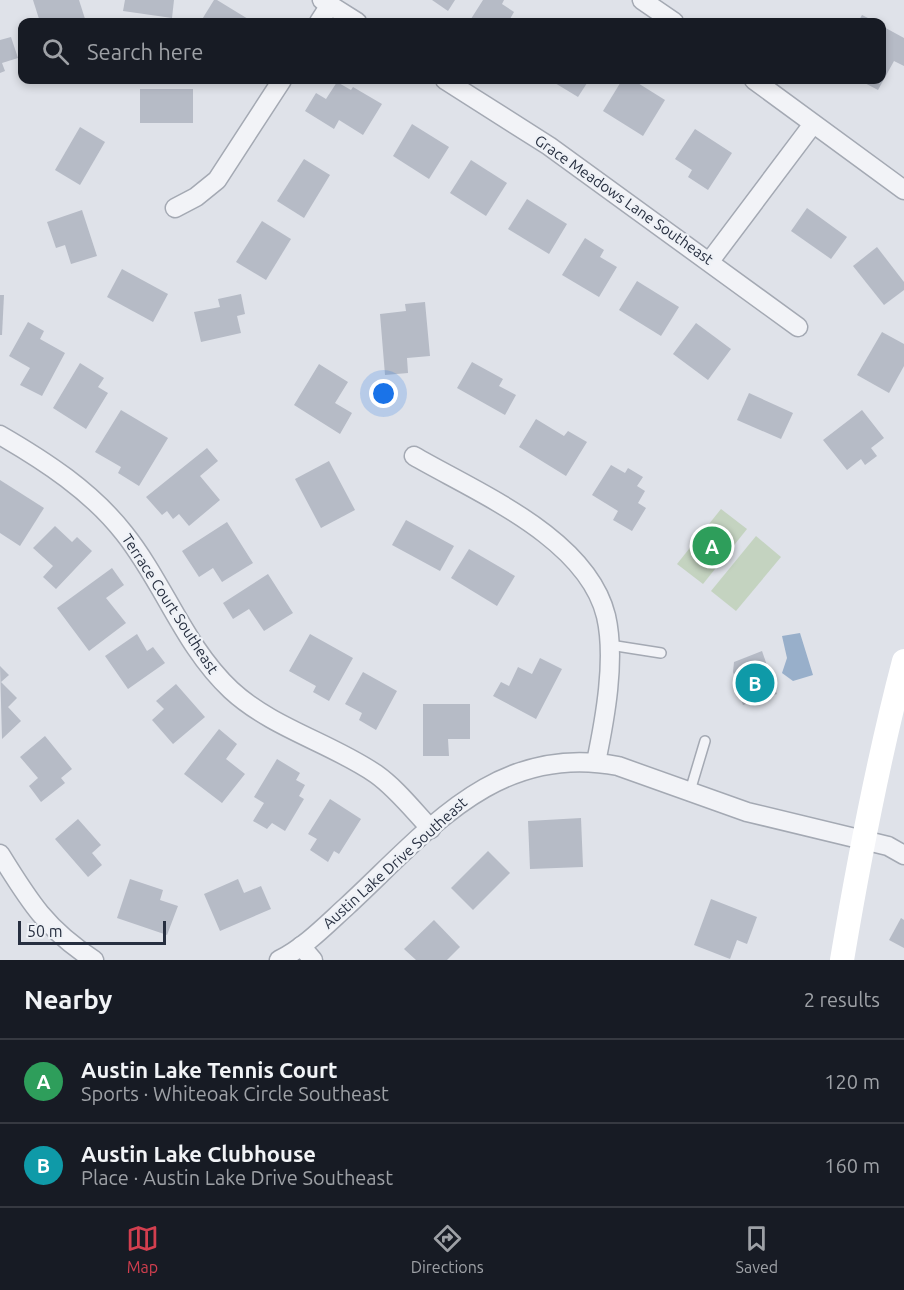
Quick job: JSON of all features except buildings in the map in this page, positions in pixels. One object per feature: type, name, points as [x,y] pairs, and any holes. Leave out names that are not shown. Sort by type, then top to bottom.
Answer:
[{"type":"street","points":[[642,0],[668,18]]},
{"type":"street","points":[[320,18],[326,2],[351,18]]},
{"type":"street","points":[[175,208],[196,197],[217,180],[279,84]]},
{"type":"street","name":"Grace Meadows Lane Southeast","points":[[452,84],[549,146],[798,327]]},
{"type":"street","points":[[759,84],[904,190]]},
{"type":"street","points":[[710,261],[813,124]]},
{"type":"street","name":"Terrace Court Southeast","points":[[0,435],[71,481],[124,532],[200,656],[237,695],[264,713],[377,775],[394,789],[431,829]]},
{"type":"street","points":[[414,456],[536,527],[563,546],[583,567],[597,592],[606,616],[610,645],[601,736],[596,762]]},
{"type":"street","points":[[842,960],[862,839],[882,744],[904,661]]},
{"type":"street","name":"Austin Lake Drive Southeast","points":[[279,960],[308,953],[452,808],[478,790],[512,773],[541,765],[596,762],[639,772],[747,812],[888,846],[904,855]]},
{"type":"street","points":[[0,854],[44,920],[67,942],[94,960]]},
{"type":"lane","points":[[610,645],[661,653]]},
{"type":"lane","points":[[690,791],[705,741]]},
{"type":"green space","points":[[721,509],[747,529],[703,584],[677,564]]},
{"type":"green space","points":[[756,536],[781,557],[736,611],[711,591]]},
{"type":"water","points":[[800,633],[813,675],[793,681],[782,673],[787,658],[782,636]]},
{"type":"place","name":"Austin Lake Tennis Court","points":[[712,546]]},
{"type":"place","name":"Austin Lake Clubhouse","points":[[755,683]]}]
